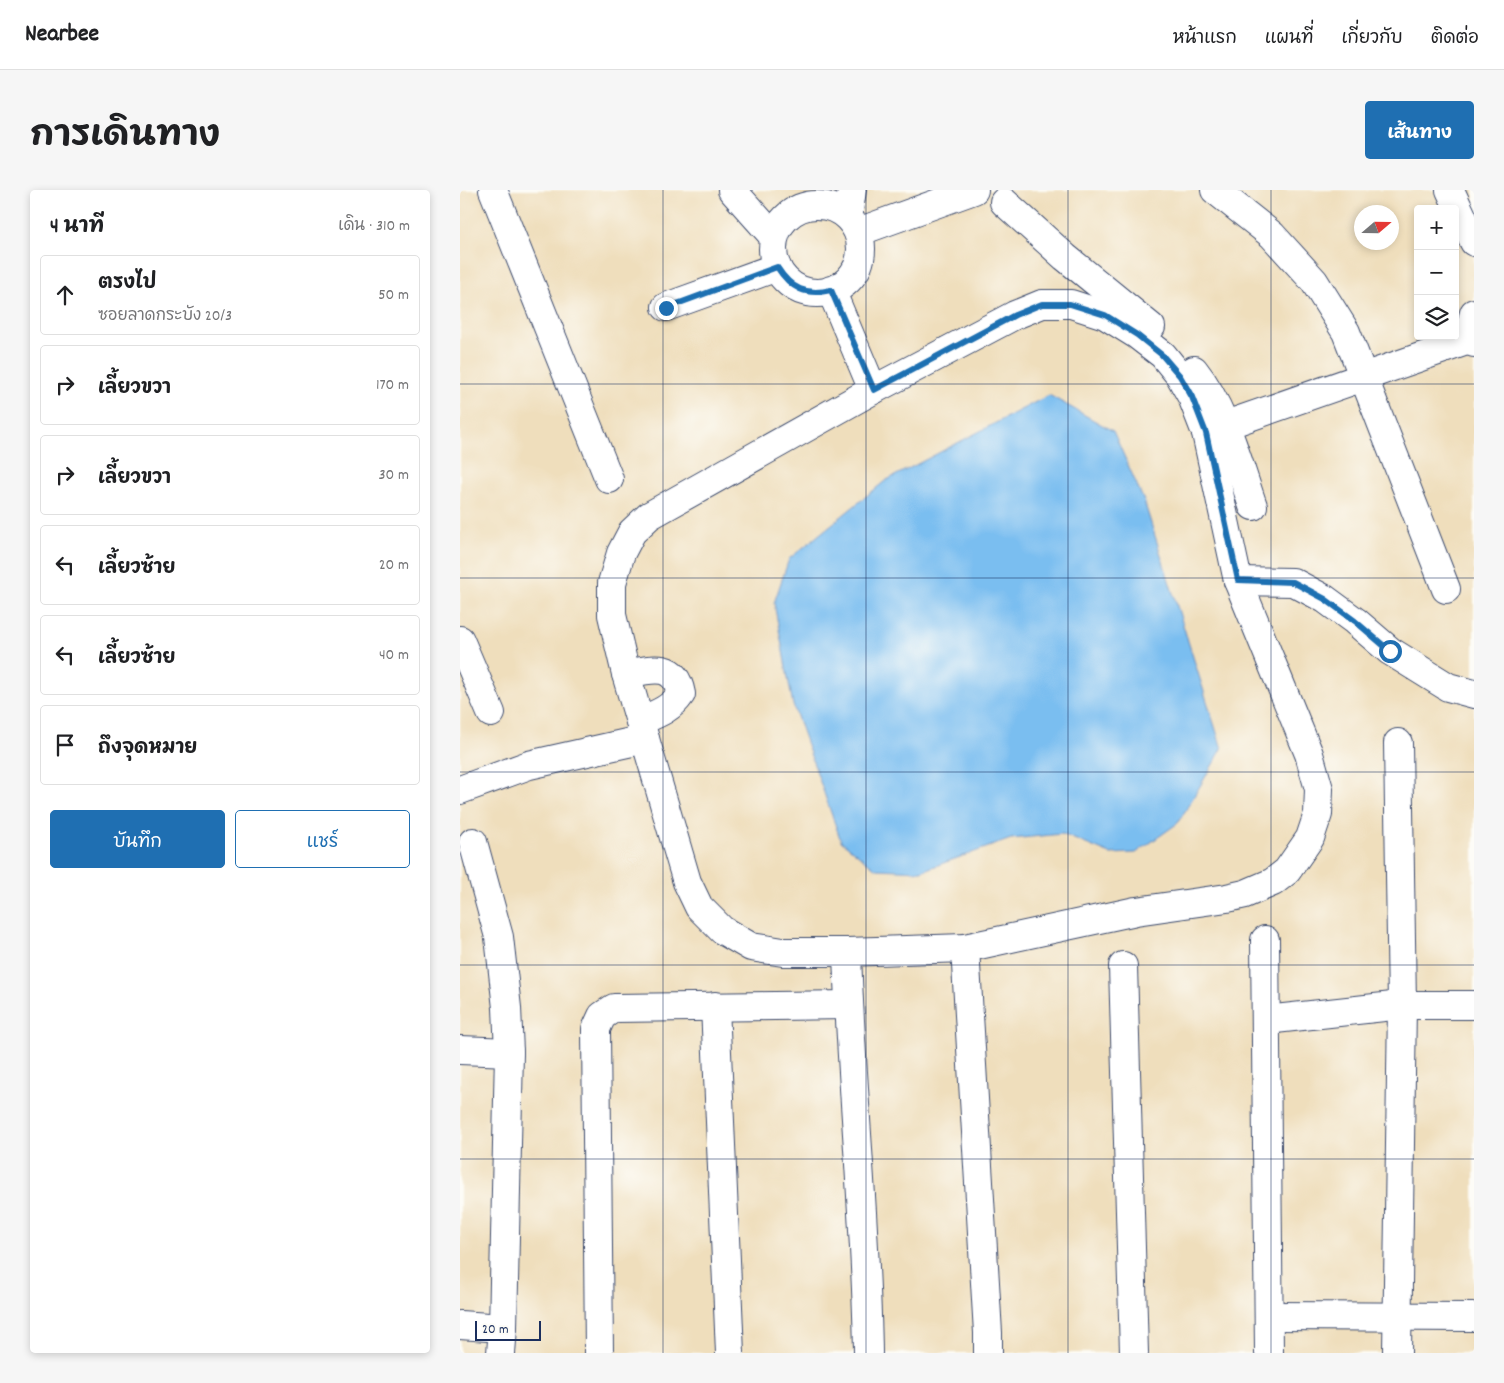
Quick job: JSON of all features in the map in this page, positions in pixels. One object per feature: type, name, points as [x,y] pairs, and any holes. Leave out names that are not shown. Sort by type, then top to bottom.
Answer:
[{"type":"street","points":[[492,190],[609,480]]},
{"type":"street","points":[[732,190],[774,237]]},
{"type":"street","points":[[852,190],[853,225],[860,246],[859,260],[853,273],[844,284],[818,293],[794,286],[784,278],[777,267],[772,247],[774,237],[781,223],[791,212],[805,206],[820,204],[835,208],[853,225]]},
{"type":"street","points":[[853,225],[974,190]]},
{"type":"street","points":[[1214,190],[1272,236],[1314,281],[1346,332],[1446,589]]},
{"type":"street","points":[[1450,190],[1474,242]]},
{"type":"street","points":[[1004,202],[1065,257],[1180,351],[1206,385],[1226,426],[1253,506]]},
{"type":"street","points":[[666,308],[777,267]]},
{"type":"street","points":[[831,290],[874,390]]},
{"type":"street","points":[[1042,304],[1070,304],[1105,315],[1137,335],[1162,355],[1180,376],[1192,397],[1206,433],[1238,580],[1309,754],[1319,790],[1318,814],[1310,838],[1287,871],[1274,882],[1245,894],[1227,898],[1136,911],[965,948],[783,952],[751,946],[722,930],[699,907],[688,882],[642,730],[612,615],[612,582],[621,553],[632,532],[649,516],[874,390],[1015,315],[1042,304]]},
{"type":"street","points":[[1226,426],[1364,376],[1473,332]]},
{"type":"street","points":[[1238,580],[1293,582],[1325,599],[1355,621],[1390,651],[1448,687],[1474,694]]},
{"type":"street","points":[[460,640],[491,714]]},
{"type":"street","points":[[460,789],[529,765],[642,730],[675,703],[681,694],[680,683],[674,675],[664,670],[652,669],[626,674]]},
{"type":"street","points":[[1397,1353],[1402,1005],[1398,743]]},
{"type":"street","points":[[460,1325],[502,1341],[509,1052],[507,1008],[499,937],[473,842]]},
{"type":"street","points":[[1265,940],[1269,1353]]},
{"type":"street","points":[[965,948],[988,1353]]},
{"type":"street","points":[[847,952],[867,1299],[868,1353]]},
{"type":"street","points":[[1123,966],[1134,1353]]},
{"type":"street","points":[[598,1353],[596,1029],[602,1016],[614,1008],[849,1005]]},
{"type":"street","points":[[1266,1020],[1402,1005],[1474,1005]]},
{"type":"street","points":[[715,1006],[730,1353]]},
{"type":"street","points":[[460,1050],[509,1052]]},
{"type":"street","points":[[1269,1316],[1474,1317]]},
{"type":"water","points":[[1049,395],[1113,431],[1144,501],[1222,749],[1178,823],[1136,853],[1110,854],[1062,834],[1011,839],[921,871],[876,869],[841,841],[793,705],[774,603],[789,559],[885,481]]},
{"type":"route","points":[[666,308],[777,267],[784,278],[794,286],[818,293],[831,290],[874,390],[1015,315],[1042,304],[1070,304],[1105,315],[1137,335],[1162,355],[1180,376],[1192,397],[1206,433],[1238,580],[1293,582],[1325,599],[1355,621],[1390,651]]}]
